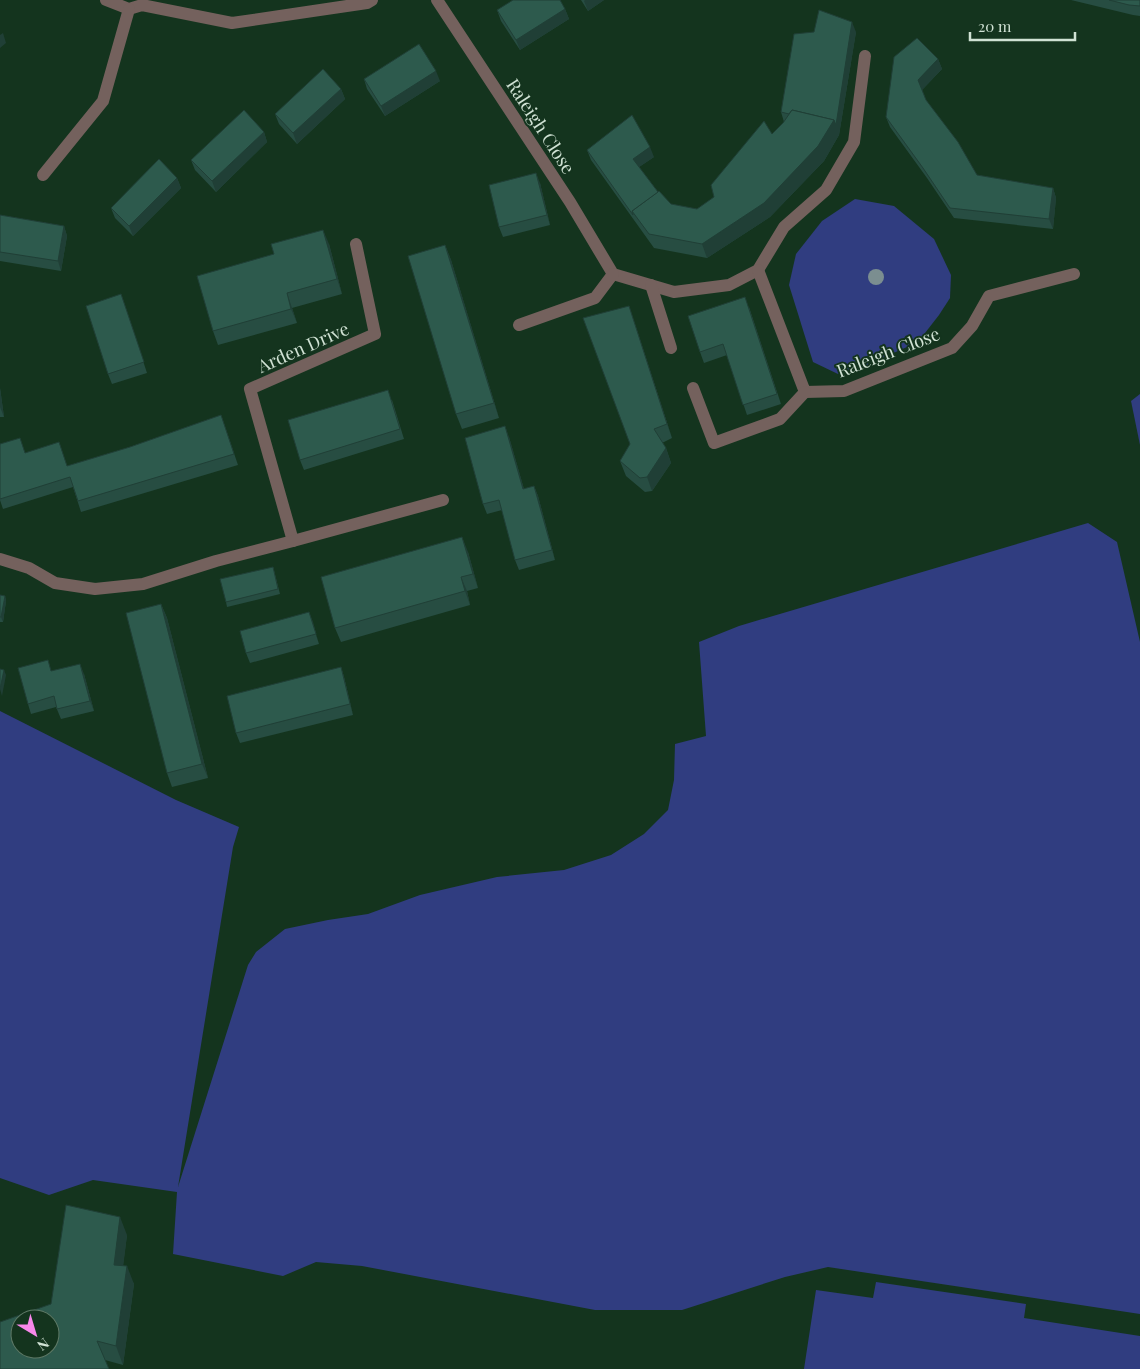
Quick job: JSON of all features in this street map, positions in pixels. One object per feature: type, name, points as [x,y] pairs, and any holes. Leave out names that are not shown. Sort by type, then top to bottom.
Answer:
[{"type":"street","points":[[106,0],[129,9]]},
{"type":"street","points":[[43,175],[103,101],[129,9],[142,2],[232,23],[366,3],[372,0]]},
{"type":"street","name":"Raleigh Close","points":[[437,0],[570,202],[613,274]]},
{"type":"street","points":[[519,325],[595,298],[613,274],[674,292],[729,285],[758,270],[784,227],[826,190],[854,142],[865,56]]},
{"type":"street","name":"Arden Drive","points":[[293,541],[250,389],[375,334],[356,244]]},
{"type":"street","points":[[694,388],[714,443],[780,419],[805,392],[758,270]]},
{"type":"street","name":"Raleigh Close","points":[[805,392],[844,391],[952,348],[972,326],[989,296],[1074,274]]},
{"type":"street","points":[[651,285],[671,348]]},
{"type":"street","points":[[0,559],[29,568],[55,583],[95,589],[143,584],[216,561],[443,500]]},
{"type":"shaded area","points":[[855,199],[894,206],[934,239],[951,275],[950,298],[918,342],[858,369],[838,374],[813,362],[789,285],[796,254],[822,221]]},
{"type":"shaded area","points":[[1140,394],[1140,445],[1131,401]]},
{"type":"shaded area","points":[[1088,523],[1117,542],[1140,642],[1140,1314],[828,1267],[785,1277],[682,1310],[595,1310],[362,1266],[316,1262],[283,1276],[173,1254],[177,1192],[93,1180],[49,1195],[0,1178],[0,711],[176,800],[239,827],[233,847],[178,1187],[248,965],[256,952],[285,929],[368,914],[420,895],[497,877],[564,870],[611,855],[644,834],[668,810],[674,780],[675,744],[706,736],[699,642],[739,626]]},
{"type":"shaded area","points":[[876,1282],[1026,1304],[1024,1318],[1140,1336],[1140,1369],[804,1369],[816,1290],[873,1298]]},
{"type":"building","points":[[513,0],[560,0],[565,9],[516,40],[497,10]]},
{"type":"building","points":[[1109,0],[1140,0],[1140,6],[1129,5]]},
{"type":"building","points":[[819,10],[852,22],[836,125],[834,120],[792,110],[789,114],[781,112],[794,34],[814,32]]},
{"type":"building","points":[[917,38],[938,59],[918,80],[926,100],[958,142],[977,175],[1053,188],[1049,219],[950,208],[886,117],[894,57]]},
{"type":"building","points":[[419,44],[436,71],[381,106],[364,79]]},
{"type":"building","points":[[323,69],[341,89],[293,133],[275,114]]},
{"type":"building","points":[[244,110],[264,132],[212,181],[191,160]]},
{"type":"building","points":[[792,110],[834,120],[818,146],[764,203],[702,244],[649,234],[632,211],[659,191],[671,204],[697,209],[714,197],[711,185],[764,121],[772,134]]},
{"type":"building","points":[[632,115],[650,147],[633,159],[658,192],[632,211],[633,215],[587,150]]},
{"type":"building","points":[[159,159],[177,178],[129,226],[111,208]]},
{"type":"building","points":[[536,173],[547,215],[499,227],[489,185]]},
{"type":"building","points":[[0,215],[64,226],[58,261],[0,252]]},
{"type":"building","points":[[323,230],[337,279],[287,293],[291,309],[213,331],[197,276],[274,254],[271,244]]},
{"type":"building","points":[[445,245],[494,403],[456,414],[408,256]]},
{"type":"building","points":[[121,294],[144,362],[108,374],[86,306]]},
{"type":"building","points":[[745,297],[777,394],[743,405],[723,344],[700,352],[688,316]]},
{"type":"building","points":[[629,306],[667,424],[654,429],[666,448],[647,477],[640,478],[620,461],[630,444],[583,318]]},
{"type":"building","points":[[388,390],[400,429],[300,460],[288,420]]},
{"type":"building","points":[[221,415],[234,454],[78,501],[70,477],[0,499],[0,444],[20,438],[25,453],[59,442],[67,466],[130,447]]},
{"type":"building","points":[[505,426],[523,489],[534,486],[552,550],[515,560],[499,500],[483,504],[465,438]]},
{"type":"building","points":[[462,537],[473,574],[461,577],[465,591],[335,628],[321,577]]},
{"type":"building","points":[[273,567],[278,589],[226,602],[220,579]]},
{"type":"building","points":[[0,595],[5,596],[1,617],[0,617]]},
{"type":"building","points":[[161,604],[202,764],[167,773],[126,613]]},
{"type":"building","points":[[309,612],[316,634],[246,653],[240,631]]},
{"type":"building","points":[[48,660],[51,671],[80,664],[90,701],[57,709],[54,696],[28,704],[18,668]]},
{"type":"building","points":[[341,667],[350,704],[236,733],[227,696]]},
{"type":"building","points":[[0,669],[4,670],[0,689]]},
{"type":"building","points":[[66,1205],[120,1217],[114,1265],[127,1266],[116,1346],[97,1341],[109,1369],[0,1369],[0,1322],[10,1318],[10,1359],[60,1359],[60,1309],[37,1309],[51,1304]]}]
